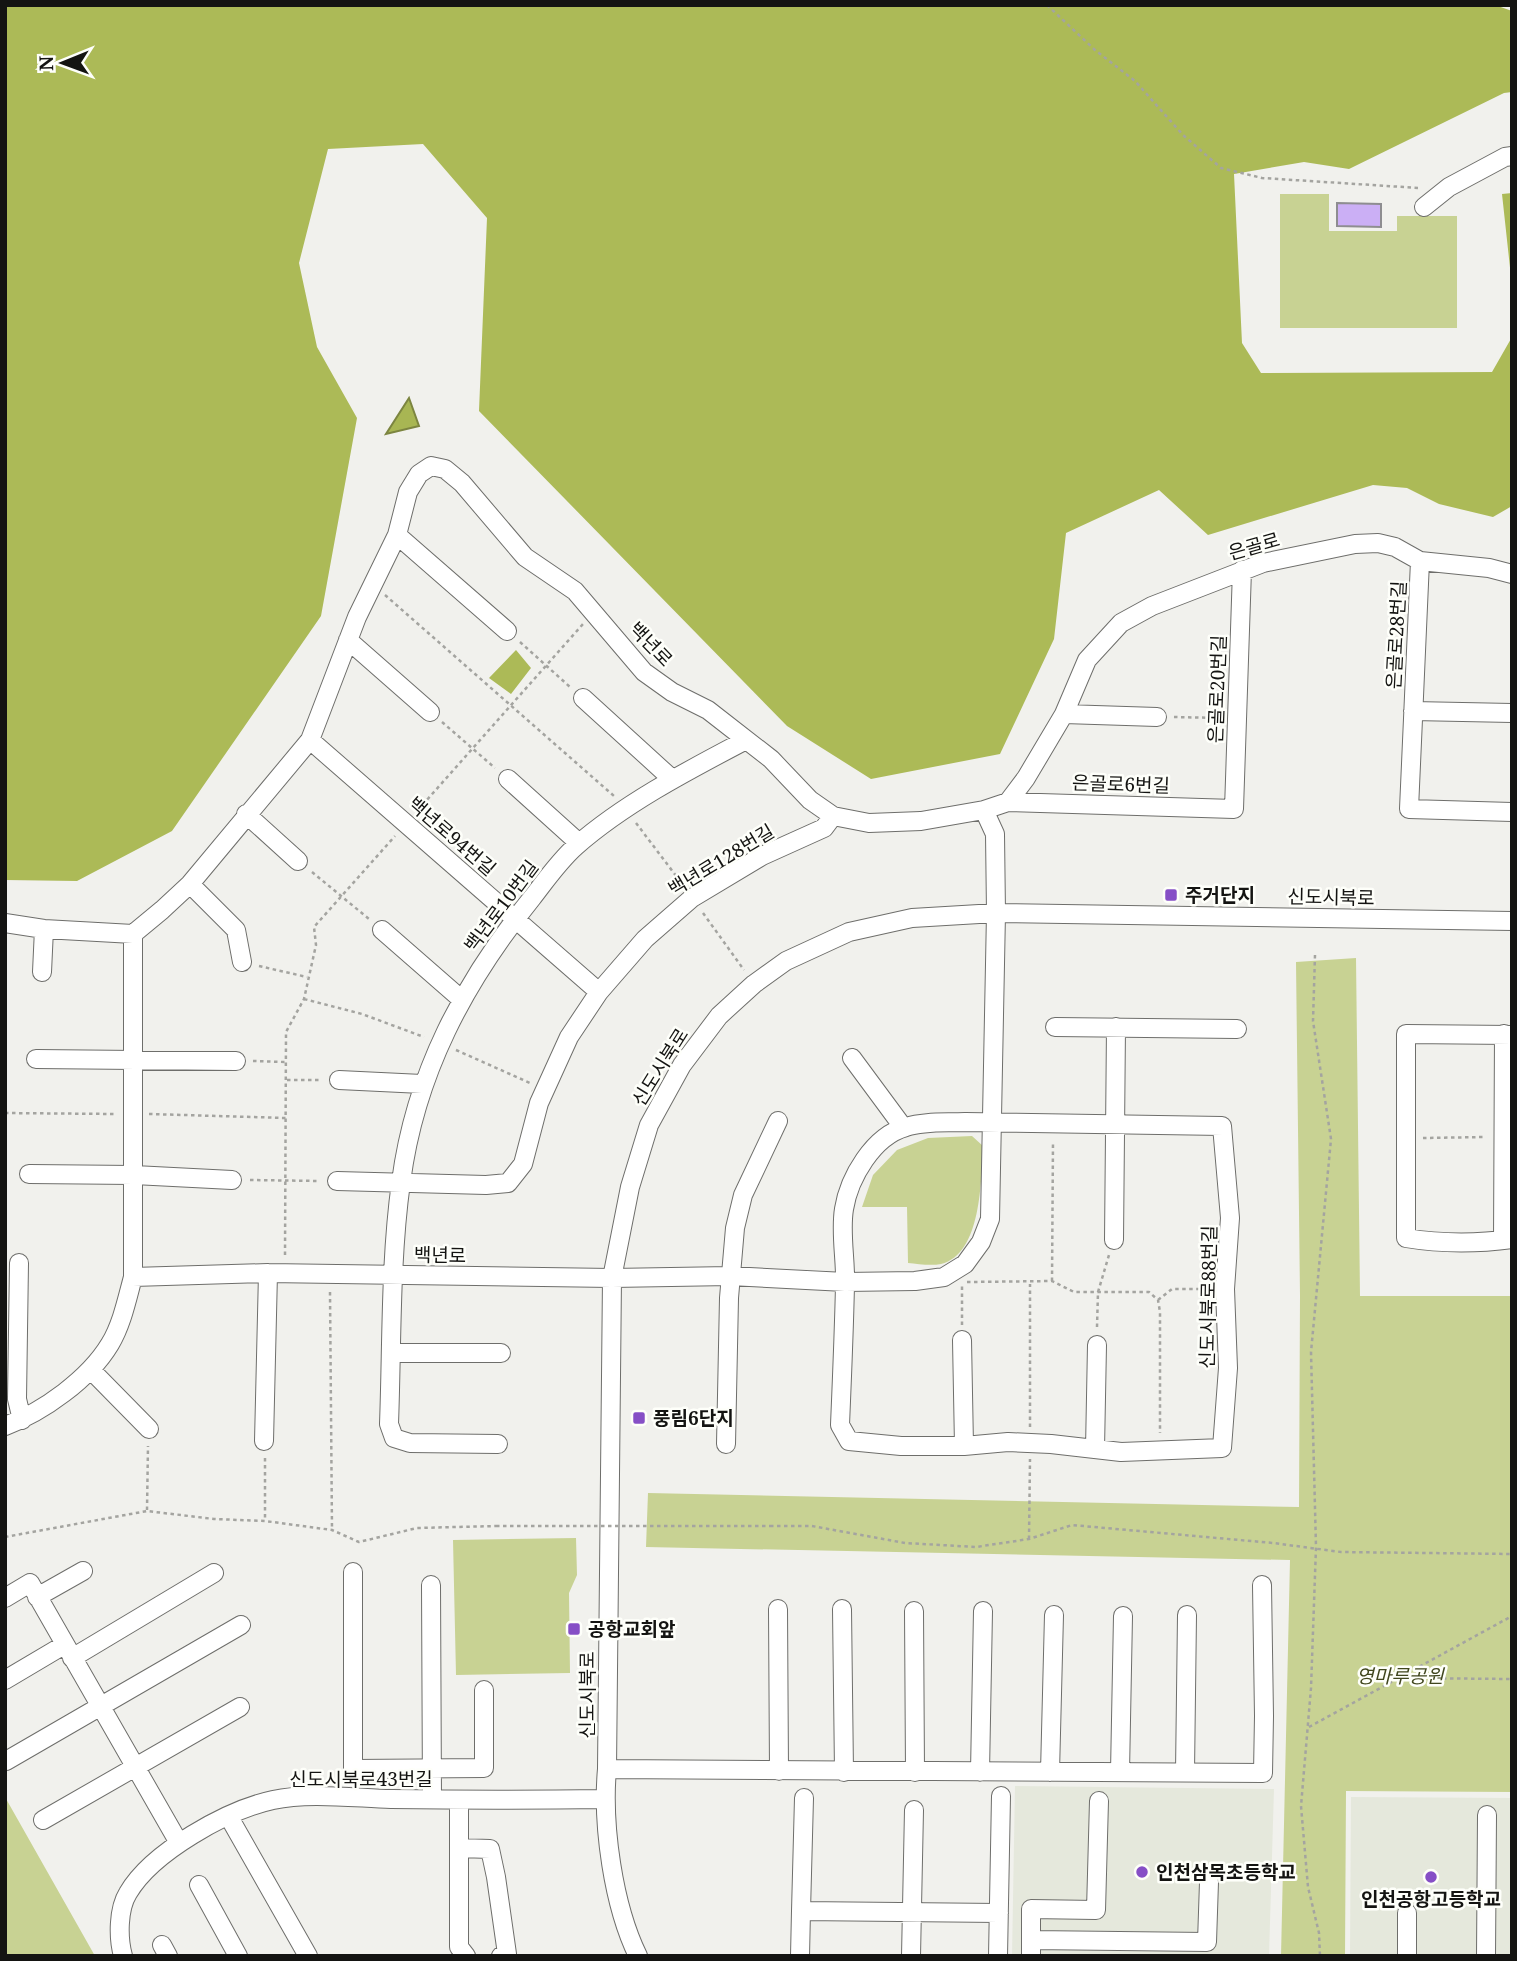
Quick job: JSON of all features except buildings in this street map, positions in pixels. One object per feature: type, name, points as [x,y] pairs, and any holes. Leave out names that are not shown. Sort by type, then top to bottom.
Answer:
[{"type":"street","points":[[1424,207],[1449,187],[1505,156],[1512,156]]},
{"type":"street","name":"백년로","points":[[133,934],[163,911],[190,884],[310,740],[348,640],[397,535],[408,492],[419,474],[431,466],[445,468],[462,483],[525,557],[575,591],[644,672],[672,692],[708,710],[771,759],[810,800],[833,816],[869,823],[908,822],[984,810]]},
{"type":"street","points":[[397,535],[507,631]]},
{"type":"street","name":"은골로","points":[[1008,802],[1065,714],[1087,660],[1121,623],[1152,606],[1263,563],[1355,544],[1378,543],[1395,547],[1420,561],[1489,568],[1512,574]]},
{"type":"street","name":"은골로28번길","points":[[1420,561],[1409,810],[1512,812]]},
{"type":"street","name":"은골로20번길","points":[[1234,808],[1242,570]]},
{"type":"street","points":[[348,640],[430,712]]},
{"type":"street","points":[[583,698],[672,779]]},
{"type":"street","name":"은골로28번길","points":[[1413,710],[1512,713]]},
{"type":"street","points":[[1065,714],[1157,717]]},
{"type":"street","name":"백년로94번길","points":[[310,740],[599,992]]},
{"type":"street","name":"백년로10번길","points":[[498,1444],[411,1443],[394,1438],[389,1424],[392,1275],[401,1182],[422,1084],[461,999],[515,919],[564,857],[625,810],[672,779],[746,740]]},
{"type":"street","points":[[508,779],[579,844]]},
{"type":"street","points":[[612,1278],[730,1276],[845,1282],[915,1281],[944,1277],[965,1264],[981,1242],[990,1219],[995,834],[984,810],[1008,802]]},
{"type":"street","name":"은골로6번길","points":[[1008,802],[1234,808]]},
{"type":"street","points":[[246,814],[298,861]]},
{"type":"street","name":"백년로128번길","points":[[401,1182],[486,1185],[508,1182],[523,1164],[539,1103],[569,1037],[599,992],[645,939],[692,898],[762,856],[824,828],[833,816]]},
{"type":"street","points":[[190,884],[236,930],[242,962]]},
{"type":"street","name":"신도시북로","points":[[638,1956],[632,1944],[614,1879],[605,1799],[612,1278],[630,1187],[649,1125],[682,1065],[719,1016],[754,984],[786,961],[849,932],[912,918],[996,913],[1512,921]]},
{"type":"street","points":[[5,923],[44,929],[133,934],[133,1277],[111,1342],[91,1370],[41,1409],[14,1423]]},
{"type":"street","points":[[42,972],[44,929]]},
{"type":"street","points":[[382,930],[461,999]]},
{"type":"street","points":[[1055,1027],[1237,1029]]},
{"type":"street","points":[[1114,1240],[1116,1027]]},
{"type":"street","points":[[1406,1034],[1508,1035],[1507,1240],[1478,1244],[1406,1238],[1406,1034]]},
{"type":"street","points":[[852,1058],[903,1127]]},
{"type":"street","points":[[36,1059],[236,1061]]},
{"type":"street","points":[[339,1080],[422,1084]]},
{"type":"street","points":[[726,1444],[730,1276],[735,1228],[743,1195],[778,1121]]},
{"type":"street","name":"신도시북로88번길","points":[[924,1123],[1054,1123],[1222,1126],[1230,1218],[1225,1289],[1228,1368],[1222,1447],[1121,1452],[1008,1442],[964,1446],[901,1446],[849,1441],[840,1425],[845,1282],[843,1212],[849,1188],[862,1162],[883,1140],[903,1127],[924,1123]]},
{"type":"street","points":[[30,1174],[232,1180]]},
{"type":"street","points":[[337,1181],[401,1182]]},
{"type":"street","points":[[14,1423],[17,1399],[19,1263]]},
{"type":"street","points":[[264,1440],[268,1273]]},
{"type":"street","name":"백년로","points":[[133,1277],[268,1273],[612,1278]]},
{"type":"street","points":[[962,1340],[964,1446]]},
{"type":"street","points":[[1095,1449],[1097,1345]]},
{"type":"street","points":[[392,1353],[501,1353]]},
{"type":"street","points":[[91,1370],[149,1429]]},
{"type":"street","points":[[37,1597],[83,1571]]},
{"type":"street","points":[[353,1572],[353,1769],[484,1768],[484,1690]]},
{"type":"street","points":[[5,1680],[68,1651],[214,1573]]},
{"type":"street","points":[[5,1598],[30,1583],[179,1843]]},
{"type":"street","points":[[607,1769],[1263,1773],[1262,1585]]},
{"type":"street","points":[[431,1586],[432,1799]]},
{"type":"street","points":[[778,1609],[779,1771]]},
{"type":"street","points":[[842,1609],[844,1772]]},
{"type":"street","points":[[914,1611],[915,1772]]},
{"type":"street","points":[[980,1772],[984,1611]]},
{"type":"street","points":[[1050,1772],[1054,1615]]},
{"type":"street","points":[[1185,1772],[1187,1615]]},
{"type":"street","points":[[1120,1772],[1123,1616]]},
{"type":"street","points":[[6,1761],[241,1625]]},
{"type":"street","points":[[43,1820],[240,1707]]},
{"type":"street","points":[[999,1956],[1001,1796]]},
{"type":"street","name":"신도시북로43번길","points":[[123,1956],[120,1927],[126,1896],[144,1870],[179,1843],[244,1808],[276,1799],[316,1797],[605,1799]]},
{"type":"street","points":[[800,1956],[804,1798]]},
{"type":"street","points":[[459,1800],[459,1947],[466,1956]]},
{"type":"street","points":[[1099,1801],[1096,1910],[1031,1909],[1031,1948],[1207,1942],[1209,1882]]},
{"type":"street","points":[[911,1956],[914,1810]]},
{"type":"street","points":[[1486,1956],[1488,1815]]},
{"type":"street","points":[[229,1816],[307,1956]]},
{"type":"street","points":[[459,1848],[490,1849],[507,1954],[501,1956]]},
{"type":"street","points":[[199,1885],[238,1956]]},
{"type":"street","points":[[801,1911],[999,1913]]},
{"type":"street","points":[[1407,1913],[1407,1956]]},
{"type":"path","points":[[1047,5],[1095,50],[1135,81],[1183,135],[1222,167],[1262,178],[1379,187],[1449,187]]},
{"type":"path","points":[[372,584],[617,799],[754,984]]},
{"type":"path","points":[[507,631],[583,698]]},
{"type":"path","points":[[430,712],[508,779]]},
{"type":"path","points":[[1157,717],[1237,718]]},
{"type":"path","points":[[298,861],[382,930]]},
{"type":"path","points":[[1315,955],[1313,1021],[1331,1139],[1311,1352],[1316,1547],[1308,1727],[1301,1806],[1308,1886],[1320,1956]]},
{"type":"path","points":[[242,962],[309,977]]},
{"type":"path","points":[[236,1061],[286,1062]]},
{"type":"path","points":[[286,1080],[339,1080]]},
{"type":"path","points":[[1052,1281],[1054,1123]]},
{"type":"path","points":[[1406,1138],[1508,1137]]},
{"type":"path","points":[[232,1180],[337,1181]]},
{"type":"path","points":[[1097,1345],[1098,1292],[1114,1240]]},
{"type":"path","points":[[330,1274],[332,1530]]},
{"type":"path","points":[[962,1340],[962,1282],[1052,1281],[1074,1292],[1149,1292],[1158,1300],[1160,1312],[1160,1450]]},
{"type":"path","points":[[1029,1539],[1030,1283]]},
{"type":"path","points":[[1158,1300],[1172,1289],[1225,1289]]},
{"type":"path","points":[[147,1511],[149,1429]]},
{"type":"path","points":[[264,1440],[265,1521]]},
{"type":"path","points":[[5,1537],[147,1511],[214,1519],[265,1521],[332,1530],[359,1542],[417,1528],[496,1525],[812,1526],[905,1543],[976,1547],[1029,1539],[1072,1525],[1316,1547],[1341,1552],[1512,1554]]},
{"type":"path","points":[[1308,1727],[1512,1616]]},
{"type":"path","points":[[1397,1678],[1512,1679]]},
{"type":"shaded area","points":[[5,5],[1495,5],[1512,11],[1512,92],[1504,93],[1349,169],[1304,162],[1234,174],[1242,343],[1261,373],[1492,372],[1512,337],[1512,506],[1493,517],[1439,504],[1407,488],[1373,485],[1208,535],[1159,490],[1066,533],[1054,639],[1000,754],[871,779],[787,726],[479,411],[487,218],[423,144],[328,149],[299,263],[317,347],[357,418],[321,616],[172,831],[77,881],[5,880]]},
{"type":"shaded area","points":[[1512,193],[1512,286],[1502,194]]},
{"type":"shaded area","points":[[409,398],[419,426],[386,434]]},
{"type":"shaded area","points":[[516,650],[531,668],[511,694],[489,678]]},
{"type":"shaded area","name":"인천삼목초등학교","points":[[1015,1786],[1274,1789],[1269,1956],[1012,1956]]},
{"type":"shaded area","name":"인천공항고등학교","points":[[1351,1797],[1512,1798],[1512,1956],[1350,1956]]},
{"type":"green space","points":[[1280,194],[1329,194],[1329,231],[1397,231],[1397,216],[1457,216],[1457,328],[1280,328]]},
{"type":"green space","name":"영마루공원","points":[[1356,958],[1360,1296],[1512,1296],[1512,1792],[1346,1791],[1345,1956],[1281,1956],[1290,1560],[646,1547],[648,1493],[1299,1507],[1300,1296],[1296,962]]},
{"type":"green space","points":[[972,1136],[983,1146],[980,1195],[972,1231],[965,1246],[954,1257],[941,1264],[908,1263],[907,1207],[862,1207],[873,1175],[897,1150],[928,1138]]},
{"type":"green space","points":[[576,1538],[577,1575],[569,1593],[570,1673],[456,1675],[453,1540]]},
{"type":"green space","points":[[5,1797],[95,1956],[5,1956]]},
{"type":"place","name":"주거단지","points":[[1171,895]]},
{"type":"place","name":"풍림6단지","points":[[639,1418]]},
{"type":"place","name":"공항교회앞","points":[[574,1629]]},
{"type":"place","name":"인천삼목초등학교","points":[[1142,1872]]},
{"type":"place","name":"인천공항고등학교","points":[[1431,1877]]}]
